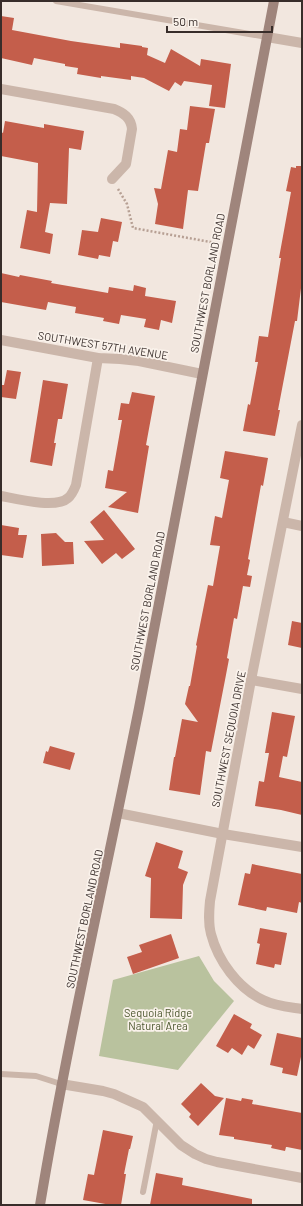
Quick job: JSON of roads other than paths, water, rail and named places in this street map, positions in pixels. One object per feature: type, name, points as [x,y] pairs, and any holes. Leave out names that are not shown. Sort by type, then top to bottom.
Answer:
[{"type":"main road","name":"SOUTHWEST BORLAND ROAD","points":[[40,1205],[61,1084],[118,813],[274,1]]},
{"type":"street","points":[[267,37],[302,43]]},
{"type":"street","points":[[1,89],[114,109],[122,112],[131,124],[132,129],[126,164],[112,179]]},
{"type":"street","name":"SOUTHWEST 57TH AVENUE","points":[[1,340],[98,358],[139,361],[202,374]]},
{"type":"street","points":[[1,496],[47,504],[68,499],[73,492],[76,485],[98,358]]},
{"type":"street","name":"SOUTHWEST SEQUOIA DRIVE","points":[[302,424],[251,680],[210,900],[209,917],[211,934],[217,949],[226,966],[237,981],[253,994],[264,1000],[281,1006],[302,1009]]},
{"type":"street","points":[[283,522],[302,526]]},
{"type":"street","points":[[251,680],[302,689]]},
{"type":"street","points":[[118,813],[223,834],[302,847]]},
{"type":"street","points":[[61,1084],[114,1094],[143,1107],[181,1145],[206,1159],[302,1178]]},
{"type":"lane","points":[[56,1],[267,37]]},
{"type":"lane","points":[[1,1074],[36,1076],[61,1084]]},
{"type":"lane","points":[[142,1192],[157,1120]]},
{"type":"park label","name":"Sequoia Ridge Natural Area","points":[[158,1018]]}]
